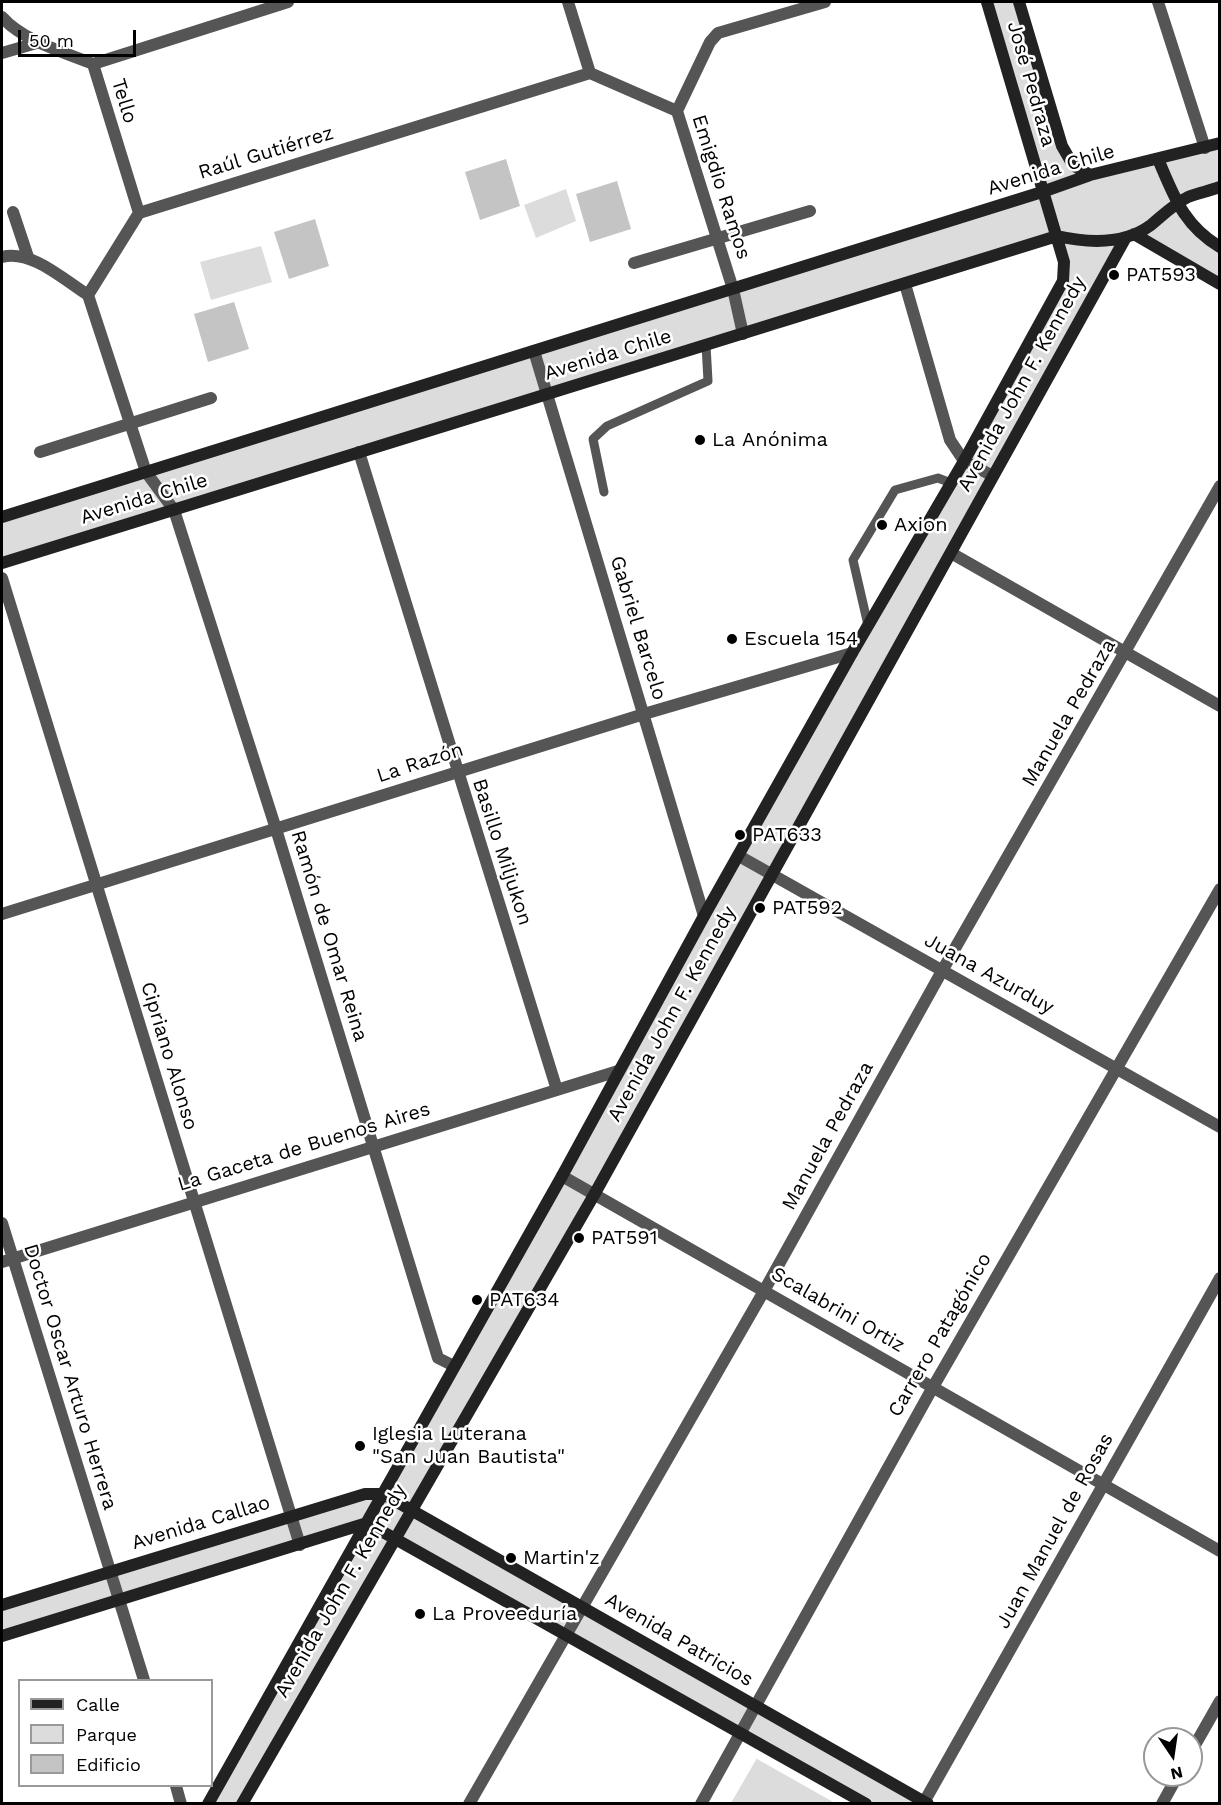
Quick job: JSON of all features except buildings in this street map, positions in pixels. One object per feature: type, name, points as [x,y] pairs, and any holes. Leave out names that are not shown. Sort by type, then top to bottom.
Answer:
[{"type":"main road","name":"José Pedraza","points":[[987,2],[1042,192],[1050,211]]},
{"type":"main road","name":"José Pedraza","points":[[1019,2],[1062,146],[1073,165],[1090,175]]},
{"type":"main road","name":"Avenida Chile","points":[[2,517],[1042,192],[1090,175],[1220,143]]},
{"type":"main road","points":[[1158,159],[1177,203],[1190,225],[1220,247]]},
{"type":"main road","name":"Avenida Chile","points":[[2,563],[1057,236],[1102,242],[1130,235],[1148,227],[1177,203],[1220,187]]},
{"type":"main road","name":"Avenida John F. Kennedy","points":[[208,1803],[562,1176],[618,1071],[852,653],[964,461],[1063,280],[1064,262],[1050,211]]},
{"type":"main road","points":[[1130,235],[1220,284]]},
{"type":"main road","name":"Avenida John F. Kennedy","points":[[242,1803],[393,1538],[594,1195],[993,476],[1130,235]]},
{"type":"main road","name":"Avenida Callao","points":[[2,1605],[364,1494],[383,1494]]},
{"type":"main road","points":[[383,1494],[410,1509]]},
{"type":"main road","name":"Avenida Patricios","points":[[410,1509],[925,1803]]},
{"type":"main road","points":[[2,1636],[367,1523],[866,1803]]},
{"type":"street","points":[[93,64],[288,2]]},
{"type":"street","points":[[568,2],[590,73]]},
{"type":"street","points":[[677,111],[710,42],[718,33],[825,2]]},
{"type":"street","points":[[1158,2],[1205,148]]},
{"type":"street","name":"Tello","points":[[2,17],[8,24],[40,42],[93,64],[139,213]]},
{"type":"street","points":[[2,53],[40,42]]},
{"type":"street","name":"Emigdio Ramos","points":[[590,73],[677,111],[733,289],[743,334]]},
{"type":"street","name":"Raúl Gutiérrez","points":[[139,213],[590,73]]},
{"type":"street","points":[[633,263],[810,211]]},
{"type":"street","points":[[13,212],[28,257]]},
{"type":"street","points":[[88,295],[139,213]]},
{"type":"street","points":[[2,257],[9,255],[28,257],[88,295],[146,472],[174,510]]},
{"type":"street","points":[[904,284],[950,440],[964,461],[993,476]]},
{"type":"street","name":"Gabriel Barcelo","points":[[534,351],[704,916]]},
{"type":"street","points":[[40,452],[211,398]]},
{"type":"street","name":"Basillo Miljukon","points":[[359,452],[556,1090]]},
{"type":"street","name":"Manuela Pedraza","points":[[469,1803],[764,1291],[942,971],[1220,486]]},
{"type":"street","name":"Ramón de Omar Reina","points":[[174,510],[276,830],[438,1358],[454,1366]]},
{"type":"street","points":[[951,553],[1220,706]]},
{"type":"street","name":"Cipriano Alonso","points":[[2,578],[300,1545]]},
{"type":"street","name":"La Razón","points":[[2,914],[644,714],[852,653]]},
{"type":"street","name":"Juana Azurduy","points":[[739,856],[1220,1127]]},
{"type":"street","name":"Carrero Patagónico","points":[[701,1803],[933,1387],[1220,889]]},
{"type":"street","name":"La Gaceta de Buenos Aires","points":[[7,1260],[618,1071]]},
{"type":"street","name":"Scalabrini Ortiz","points":[[562,1176],[1220,1551]]},
{"type":"street","name":"Doctor Oscar Arturo Herrera","points":[[2,1224],[7,1260],[144,1679]]},
{"type":"street","name":"Juan Manuel de Rosas","points":[[925,1803],[1220,1278]]},
{"type":"street","points":[[1203,1731],[1220,1701]]},
{"type":"street","points":[[177,1787],[182,1803]]},
{"type":"street","points":[[1162,1803],[1171,1787]]},
{"type":"lane","points":[[604,492],[593,439],[607,426],[708,381],[706,345]]},
{"type":"lane","points":[[868,625],[853,560],[895,490],[938,478],[951,483]]},
{"type":"green space","points":[[987,2],[1019,2],[1062,146],[1090,175],[1219,143],[1219,187],[1177,204],[1219,247],[1219,284],[1134,234],[993,476],[410,1509],[928,1803],[866,1803],[394,1538],[242,1803],[208,1803],[367,1524],[2,1636],[2,1605],[383,1494],[1063,281],[1057,237],[2,563],[2,517],[1042,192]]},
{"type":"green space","points":[[566,189],[576,221],[536,238],[524,205]]},
{"type":"green space","points":[[261,246],[272,282],[211,300],[200,262]]},
{"type":"green space","points":[[757,1759],[835,1803],[731,1803]]},
{"type":"place","name":"PAT593","points":[[1114,275]]},
{"type":"place","name":"La Anónima","points":[[700,440]]},
{"type":"place","name":"Axion","points":[[882,525]]},
{"type":"place","name":"Escuela 154","points":[[732,639]]},
{"type":"place","name":"PAT633","points":[[740,835]]},
{"type":"place","name":"PAT592","points":[[760,908]]},
{"type":"place","name":"PAT591","points":[[579,1238]]},
{"type":"place","name":"PAT634","points":[[477,1300]]},
{"type":"place","name":"Iglesia Luterana \"San Juan Bautista\"","points":[[360,1446]]},
{"type":"place","name":"Martin'z","points":[[511,1558]]},
{"type":"place","name":"La Proveeduría","points":[[420,1614]]}]
